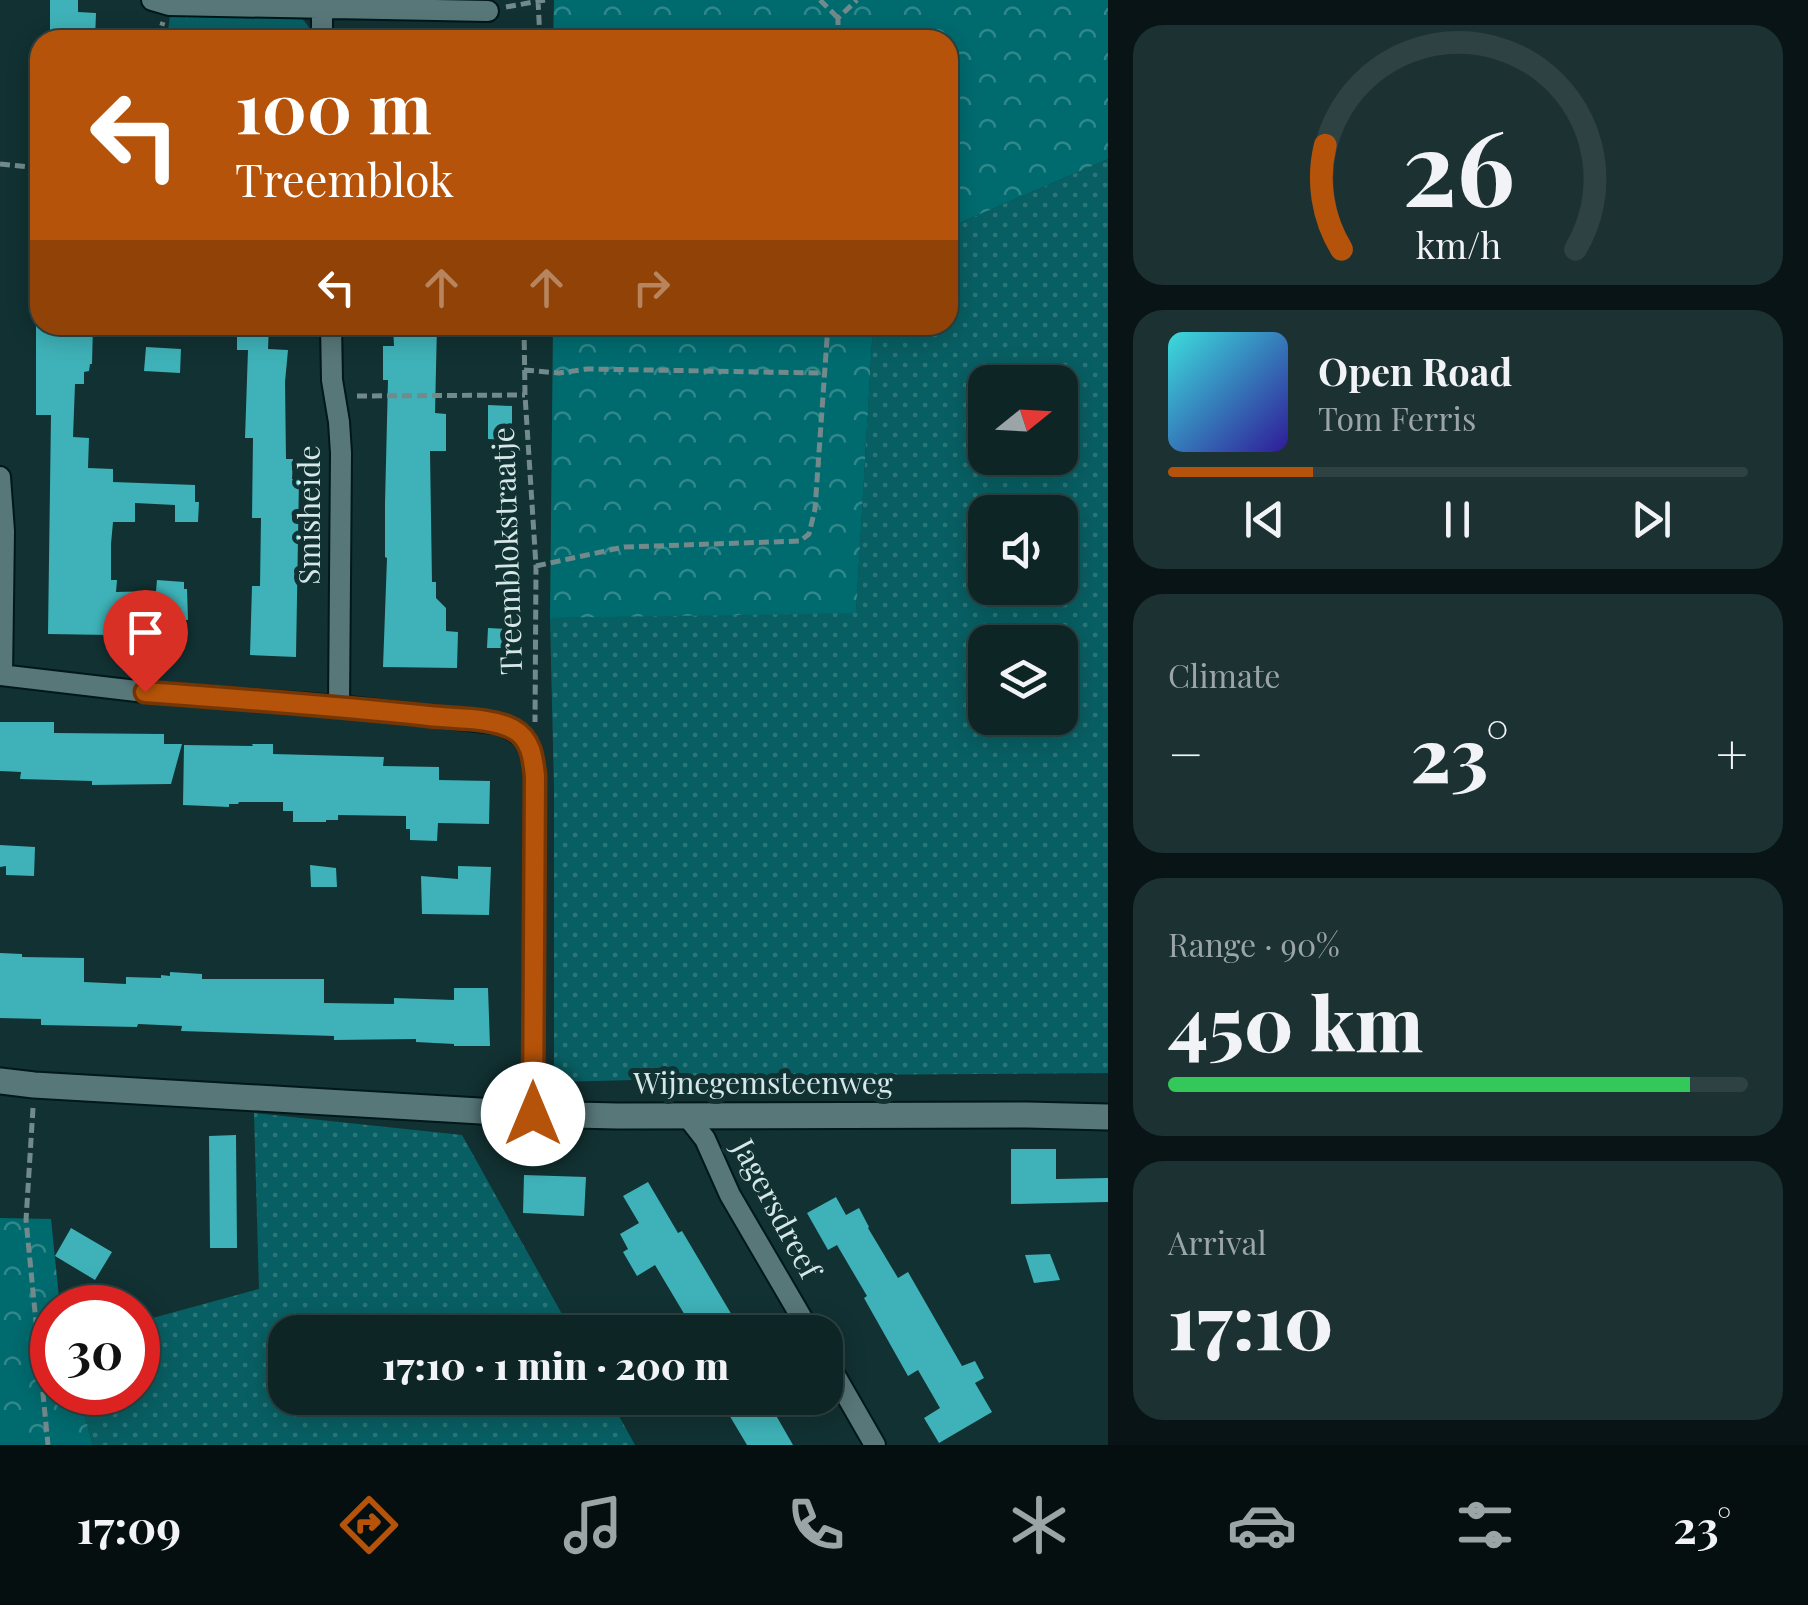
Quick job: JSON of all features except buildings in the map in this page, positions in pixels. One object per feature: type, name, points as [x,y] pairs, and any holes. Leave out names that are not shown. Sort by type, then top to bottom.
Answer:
[{"type":"street","points":[[152,0],[169,5],[488,12]]},
{"type":"street","points":[[322,9],[322,30]]},
{"type":"street","name":"Smisheide","points":[[331,335],[341,453],[338,706]]},
{"type":"street","points":[[0,476],[4,532],[1,675],[496,724],[522,736],[533,756],[535,776],[533,1114]]},
{"type":"street","name":"Wijnegemsteenweg","points":[[0,1081],[533,1114],[1108,1117]]},
{"type":"street","name":"Jagersdreef","points":[[687,1116],[704,1139],[730,1195],[800,1315]]},
{"type":"street","points":[[843,1389],[875,1445]]},
{"type":"path","points":[[488,12],[541,0],[540,30]]},
{"type":"path","points":[[820,0],[838,18],[838,30]]},
{"type":"path","points":[[838,18],[857,0]]},
{"type":"path","points":[[0,164],[30,167]]},
{"type":"path","name":"Treemblokstraatje","points":[[524,335],[536,566],[535,776]]},
{"type":"path","points":[[536,566],[624,547],[800,541],[809,534],[815,509],[827,335]]},
{"type":"path","points":[[524,370],[825,373]]},
{"type":"path","points":[[335,402],[353,396],[525,395]]},
{"type":"path","points":[[34,1085],[26,1220],[48,1445]]},
{"type":"green space","points":[[554,0],[1108,0],[1108,159],[958,224],[958,30],[553,30]]},
{"type":"green space","points":[[170,15],[300,16],[310,30],[168,30]]},
{"type":"green space","points":[[1108,159],[1108,1073],[554,1082],[550,618],[856,612],[872,335],[958,335],[958,224]]},
{"type":"green space","points":[[553,335],[872,335],[856,613],[550,618]]},
{"type":"green space","points":[[254,1113],[462,1135],[563,1315],[268,1315],[268,1415],[618,1415],[635,1445],[93,1445],[84,1415],[160,1415],[160,1316],[259,1289]]},
{"type":"green space","points":[[0,1218],[51,1219],[58,1285],[30,1285],[30,1415],[84,1415],[93,1445],[0,1445]]},
{"type":"route","points":[[145,692],[468,720],[510,728],[522,736],[533,756],[535,776],[533,1114]]}]
